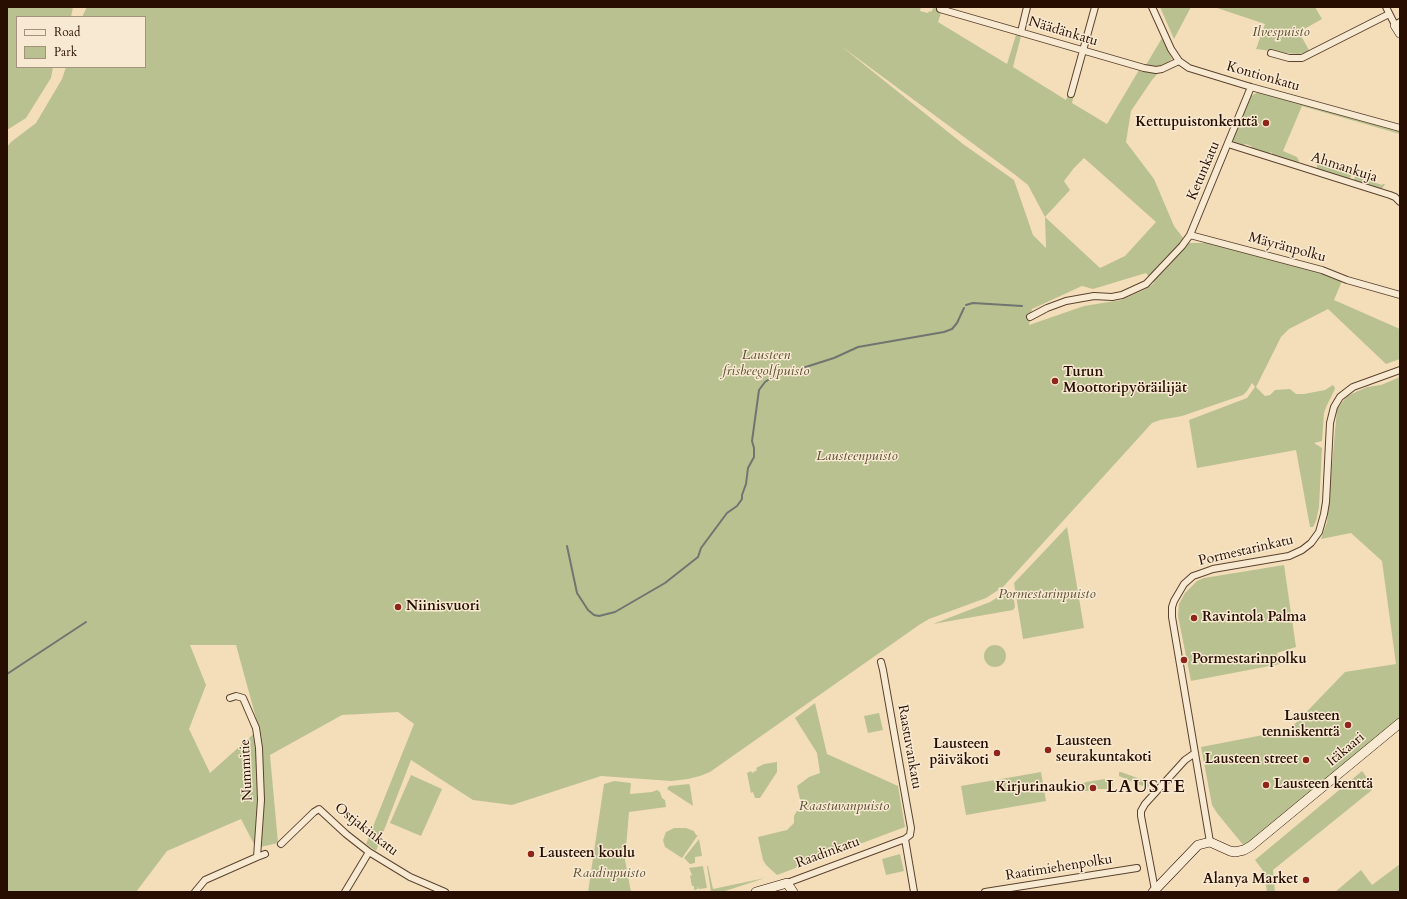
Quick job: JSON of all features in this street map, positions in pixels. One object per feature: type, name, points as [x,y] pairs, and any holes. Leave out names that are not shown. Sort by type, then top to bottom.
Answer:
[{"type":"street","points":[[1021,32],[1028,7]]},
{"type":"street","points":[[1071,94],[1096,7]]},
{"type":"street","points":[[1152,7],[1171,49],[1179,61]]},
{"type":"street","points":[[1386,7],[1398,27]]},
{"type":"street","name":"Näädänkatu","points":[[940,8],[1084,50],[1105,58],[1150,69],[1162,68],[1179,61]]},
{"type":"street","points":[[1271,53],[1292,59],[1306,57],[1389,14]]},
{"type":"street","name":"Kontionkatu","points":[[1179,61],[1189,68],[1251,87],[1400,128]]},
{"type":"street","name":"Ketunkatu","points":[[1030,317],[1047,308],[1066,301],[1094,296],[1112,297],[1122,295],[1146,284],[1182,246],[1190,235],[1251,87]]},
{"type":"street","name":"Ahmankuja","points":[[1228,144],[1396,197],[1400,202]]},
{"type":"street","name":"Mäyränpolku","points":[[1190,235],[1322,270],[1347,280],[1400,295]]},
{"type":"street","name":"Pormestarinkatu","points":[[1210,842],[1172,617],[1172,607],[1177,593],[1187,580],[1199,574],[1213,569],[1289,556],[1302,550],[1311,543],[1319,532],[1324,514],[1326,502],[1330,423],[1334,407],[1340,398],[1353,387],[1400,370]]},
{"type":"street","name":"Raastuvankatu","points":[[881,662],[911,828],[907,838],[914,892]]},
{"type":"street","name":"Nummitie","points":[[230,698],[236,696],[243,698],[256,728],[259,748],[262,800],[257,857]]},
{"type":"street","name":"Itäkaari","points":[[1210,842],[1235,852],[1244,850],[1251,846],[1400,724]]},
{"type":"street","points":[[1154,891],[1141,810],[1185,760],[1195,754]]},
{"type":"street","name":"Ostjakinkatu","points":[[281,844],[319,809],[346,834],[369,852],[410,877],[445,892]]},
{"type":"street","name":"Raadinkatu","points":[[756,892],[787,883],[907,838]]},
{"type":"street","points":[[1154,891],[1195,846],[1201,843],[1210,842]]},
{"type":"street","points":[[345,892],[369,852]]},
{"type":"street","points":[[195,892],[205,880],[265,854]]},
{"type":"street","name":"Raatimiehenpolku","points":[[985,892],[1137,868]]},
{"type":"street","points":[[787,883],[793,892]]},
{"type":"green space","points":[[7,7],[73,7],[71,16],[16,16],[16,68],[53,68],[51,78],[26,118],[7,130]]},
{"type":"green space","points":[[87,7],[921,7],[920,11],[928,13],[929,11],[931,12],[934,7],[938,8],[937,11],[941,13],[938,22],[1007,64],[1016,35],[1021,36],[1013,67],[1066,100],[1070,90],[1075,91],[1072,103],[1107,124],[1139,70],[1159,72],[1131,111],[1126,142],[1154,179],[1174,226],[1187,243],[1209,243],[1326,274],[1342,281],[1334,300],[1400,329],[1400,359],[1386,364],[1328,309],[1289,329],[1281,337],[1256,387],[1265,396],[1270,395],[1275,390],[1290,389],[1296,394],[1304,394],[1325,390],[1333,385],[1335,388],[1324,413],[1322,441],[1314,443],[1322,448],[1319,507],[1313,527],[1310,527],[1296,450],[1197,468],[1189,420],[1247,398],[1255,387],[1252,383],[1243,395],[1182,416],[1152,423],[1003,587],[986,598],[929,619],[919,625],[710,772],[700,776],[671,781],[601,776],[512,805],[473,800],[411,760],[376,851],[366,844],[414,724],[398,712],[342,715],[270,755],[278,843],[256,848],[241,819],[167,851],[136,892],[7,892],[7,147],[11,142],[36,123],[62,79],[66,68],[146,68],[146,16],[82,16]],"holes":[[[841,46],[1028,185],[1045,217],[1046,248],[1033,235],[1014,180],[963,144]],[[1084,158],[1156,222],[1125,256],[1100,268],[1045,217],[1070,190],[1064,181]],[[1146,273],[1154,283],[1144,290],[1121,300],[1084,306],[1029,325],[1032,309],[1082,286],[1093,289]],[[190,645],[236,645],[259,729],[210,773],[189,729],[206,685]]]},
{"type":"green space","points":[[1160,7],[1191,7],[1174,39]]},
{"type":"green space","name":"Ilvespuisto","points":[[1214,7],[1315,7],[1322,19],[1299,32],[1310,52],[1298,54],[1285,53],[1256,49],[1265,24]]},
{"type":"green space","points":[[1162,38],[1172,59],[1164,65],[1153,67],[1146,65]]},
{"type":"green space","points":[[1258,92],[1400,132],[1400,134],[1302,106],[1283,151],[1297,157],[1299,161],[1297,163],[1273,156],[1270,152],[1270,155],[1254,150],[1251,146],[1246,144],[1241,146],[1236,144],[1232,139],[1251,96]]},
{"type":"green space","points":[[1317,163],[1352,175],[1348,180],[1317,170]]},
{"type":"green space","points":[[1355,176],[1382,185],[1385,184],[1381,190],[1354,181]]},
{"type":"green space","points":[[1400,377],[1400,719],[1244,846],[1212,805],[1201,747],[1289,730],[1345,672],[1396,664],[1382,561],[1351,533],[1321,539],[1327,522],[1337,409],[1347,396],[1367,387],[1381,385]]},
{"type":"green space","name":"Pormestarinpuisto","points":[[1067,527],[1084,628],[1023,639],[1014,583]]},
{"type":"green space","points":[[1284,565],[1296,647],[1277,653],[1280,664],[1191,681],[1178,616],[1179,604],[1185,593],[1197,581],[1204,578]]},
{"type":"green space","points":[[1008,591],[1011,591],[1013,594],[1015,607],[1013,610],[933,624],[990,602]]},
{"type":"green space","points":[[995,645],[1003,648],[1006,656],[1003,664],[995,667],[987,664],[984,656],[987,648]]},
{"type":"green space","name":"Raastuvanpuisto","points":[[815,703],[827,754],[898,786],[905,827],[777,875],[766,865],[763,860],[758,837],[787,830],[794,823],[794,816],[801,804],[797,786],[809,777],[820,773],[817,753],[795,718]]},
{"type":"green space","points":[[879,713],[883,730],[868,733],[864,716]]},
{"type":"green space","points":[[777,762],[777,772],[760,798],[755,798],[753,792],[751,793],[747,773],[751,771],[752,773],[757,770],[756,768],[764,764]]},
{"type":"green space","points":[[1362,771],[1372,784],[1372,790],[1273,870],[1275,892],[1267,892],[1264,872],[1255,860]]},
{"type":"green space","points":[[1041,772],[1046,801],[966,815],[961,786]]},
{"type":"green space","points":[[1119,772],[1151,783],[1147,788],[1119,776]]},
{"type":"green space","points":[[411,775],[442,789],[421,836],[390,823]]},
{"type":"green space","points":[[1105,779],[1113,783],[1113,786],[1110,789],[1084,791],[1082,787],[1082,784],[1086,782]]},
{"type":"green space","name":"Raadinpuisto","points":[[614,781],[631,783],[630,794],[652,792],[657,790],[665,800],[666,807],[629,812],[625,860],[631,892],[588,892],[604,784]]},
{"type":"green space","points":[[689,784],[693,806],[667,789],[669,786]]},
{"type":"green space","points":[[674,828],[686,828],[694,831],[696,835],[698,835],[682,858],[665,847],[663,840],[666,832]]},
{"type":"green space","points":[[699,839],[702,856],[695,857],[695,863],[690,864],[684,858]]},
{"type":"green space","points":[[900,854],[904,871],[886,875],[882,859]]},
{"type":"green space","points":[[1400,864],[1400,892],[1335,892],[1361,870],[1372,885]]},
{"type":"green space","points":[[703,866],[707,888],[699,889],[697,886],[698,889],[694,890],[690,876],[692,875],[689,868]]},
{"type":"green space","points":[[707,866],[713,889],[765,878],[722,892],[711,892]]},
{"type":"waterway","points":[[966,305],[973,303],[1022,306]]},
{"type":"waterway","points":[[567,546],[577,593],[588,610],[594,615],[599,616],[615,612],[665,583],[698,557],[701,548],[727,513],[737,506],[742,499],[748,468],[754,457],[752,441],[759,390],[765,382],[771,378],[834,358],[858,347],[944,332],[952,329],[957,323],[964,308]]},
{"type":"waterway","points":[[7,674],[86,622]]},
{"type":"place","name":"Kettupuistonkenttä","points":[[1266,123]]},
{"type":"place","name":"Turun Moottoripyöräilijät","points":[[1055,381]]},
{"type":"place","name":"Niinisvuori","points":[[398,607]]},
{"type":"place","name":"Ravintola Palma","points":[[1194,618]]},
{"type":"place","name":"Pormestarinpolku","points":[[1184,660]]},
{"type":"place","name":"Lausteen tenniskenttä","points":[[1348,725]]},
{"type":"place","name":"Lausteen seurakuntakoti","points":[[1048,750]]},
{"type":"place","name":"Lausteen päiväkoti","points":[[997,753]]},
{"type":"place","name":"Lausteen street","points":[[1306,760]]},
{"type":"place","name":"Lausteen kenttä","points":[[1266,785]]},
{"type":"place","name":"Kirjurinaukio","points":[[1093,788]]},
{"type":"place","name":"Lausteen koulu","points":[[531,854]]},
{"type":"place","name":"Alanya Market","points":[[1306,880]]},
{"type":"district","name":"LAUSTE","points":[[1146,788]]},
{"type":"park label","name":"Lausteen frisbeegolfpuisto","points":[[766,364]]},
{"type":"park label","name":"Lausteenpuisto","points":[[857,457]]}]
